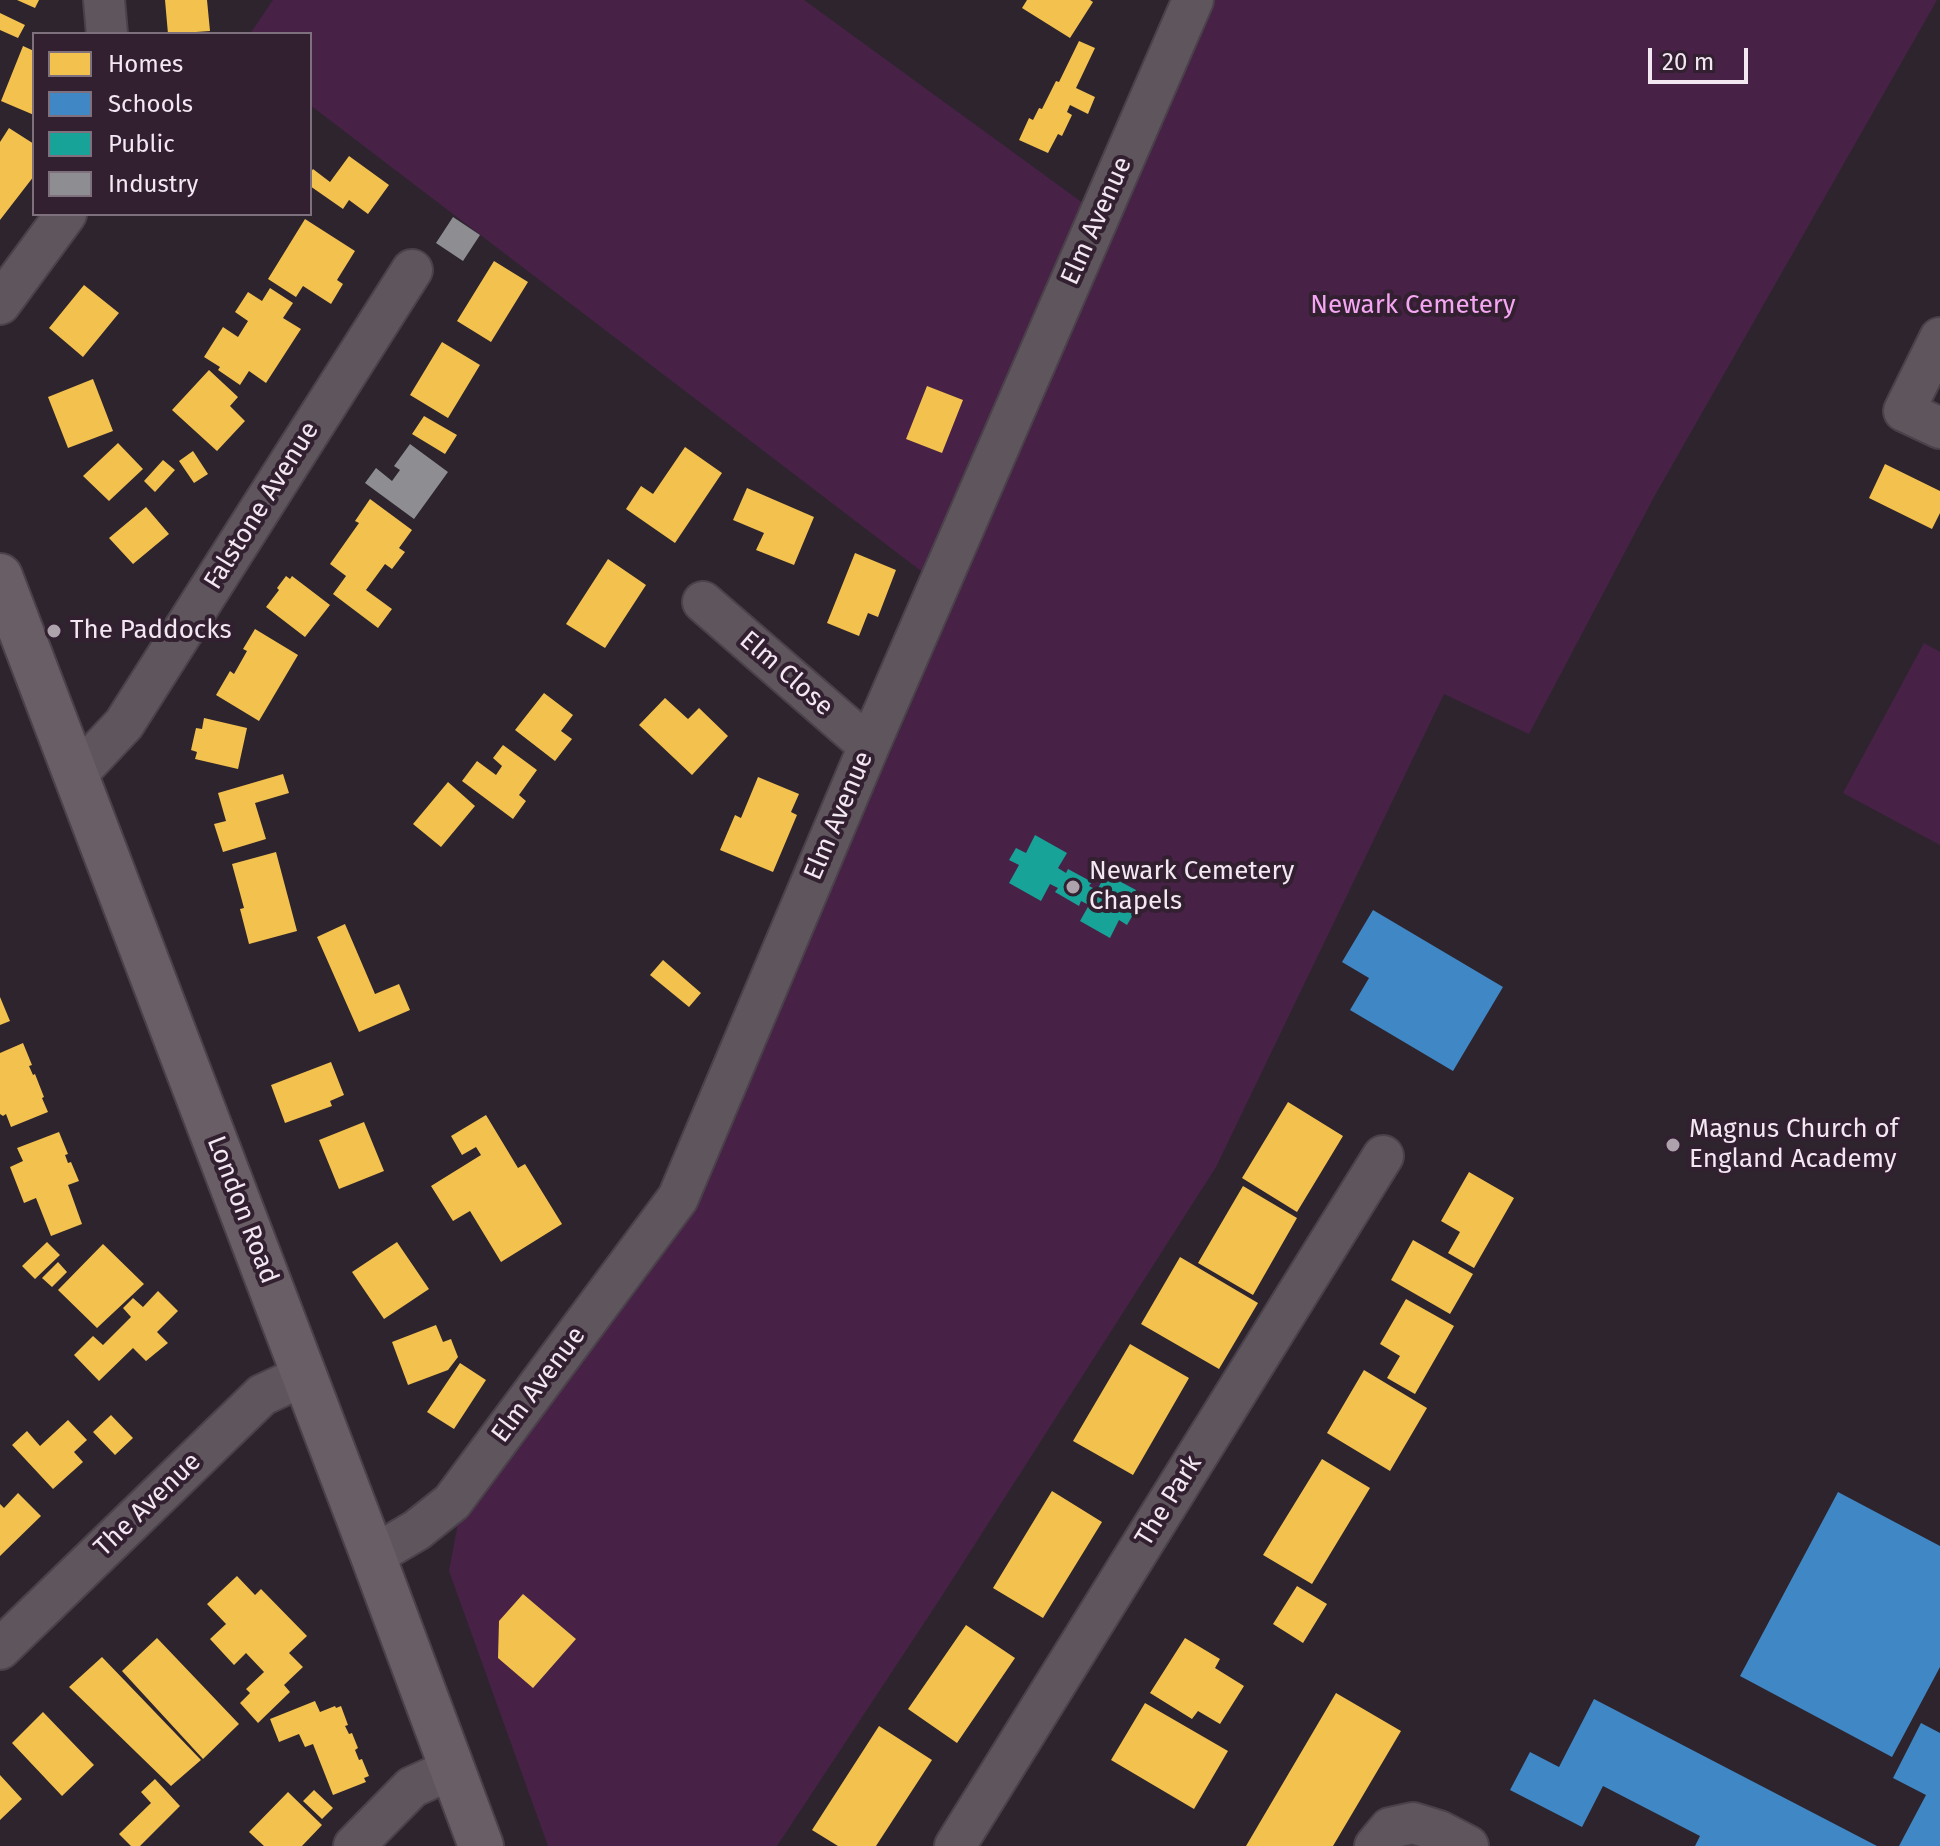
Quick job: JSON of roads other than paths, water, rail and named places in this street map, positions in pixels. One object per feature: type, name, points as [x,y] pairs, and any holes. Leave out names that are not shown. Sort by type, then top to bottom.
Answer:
[{"type":"main road","name":"London Road","points":[[4,596],[76,775],[305,1375],[481,1846]]},
{"type":"street","points":[[104,0],[107,32]]},
{"type":"street","name":"Elm Avenue","points":[[373,1556],[417,1530],[452,1502],[678,1198],[1185,3]]},
{"type":"street","points":[[3,296],[64,216]]},
{"type":"street","name":"Falstone Avenue","points":[[76,775],[124,724],[412,270]]},
{"type":"street","points":[[1940,338],[1904,411],[1940,428]]},
{"type":"street","name":"Elm Close","points":[[703,602],[869,746]]},
{"type":"street","name":"The Park","points":[[955,1846],[1383,1156]]},
{"type":"street","name":"The Avenue","points":[[0,1649],[262,1395],[305,1375]]},
{"type":"street","points":[[354,1846],[412,1787],[452,1769]]},
{"type":"street","points":[[1375,1846],[1390,1828],[1413,1823],[1439,1831],[1468,1846]]},
{"type":"place","name":"The Paddocks","points":[[54,631]]},
{"type":"place","name":"Newark Cemetery Chapels","points":[[1073,887]]},
{"type":"place","name":"Magnus Church of England Academy","points":[[1673,1145]]},
{"type":"park label","name":"Newark Cemetery","points":[[1413,306]]}]
